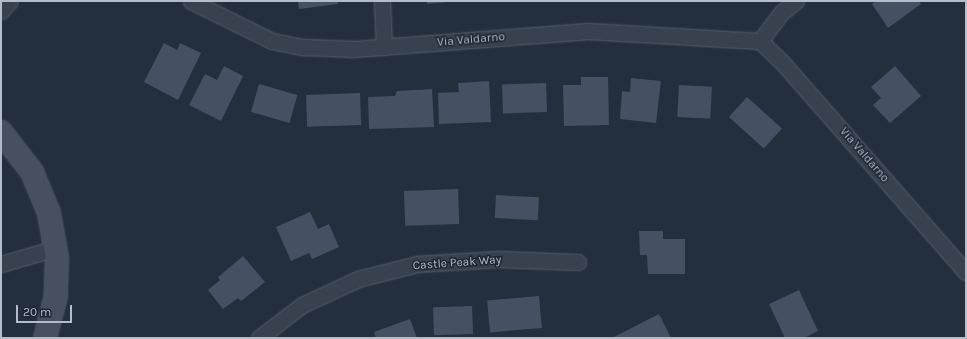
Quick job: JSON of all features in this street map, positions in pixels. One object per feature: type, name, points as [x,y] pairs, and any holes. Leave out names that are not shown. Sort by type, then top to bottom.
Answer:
[{"type":"street","points":[[1,11],[10,1]]},
{"type":"street","name":"Via Valdarno","points":[[191,1],[272,41],[304,47],[347,50],[588,31],[760,41],[781,61],[966,272]]},
{"type":"street","points":[[382,1],[384,47]]},
{"type":"street","points":[[760,41],[782,12],[796,1]]},
{"type":"street","points":[[1,132],[32,172],[49,213],[56,248],[56,296],[45,338]]},
{"type":"street","points":[[1,264],[56,248]]},
{"type":"street","name":"Castle Peak Way","points":[[259,338],[302,305],[358,279],[417,264],[498,259],[578,262]]},
{"type":"building","points":[[298,1],[338,1],[338,4],[299,9]]},
{"type":"building","points":[[427,1],[448,1],[448,2],[427,4]]},
{"type":"building","points":[[876,1],[919,1],[921,4],[888,28],[872,4]]},
{"type":"building","points":[[164,43],[177,50],[180,43],[201,53],[178,100],[144,82]]},
{"type":"building","points":[[224,66],[243,76],[221,121],[189,105],[205,74],[217,80]]},
{"type":"building","points":[[895,66],[921,96],[890,123],[873,105],[881,98],[871,87]]},
{"type":"building","points":[[581,77],[608,77],[609,125],[564,126],[563,85],[581,85]]},
{"type":"building","points":[[631,78],[661,81],[656,123],[620,119],[622,91],[630,92]]},
{"type":"building","points":[[489,81],[491,122],[439,124],[438,93],[459,92],[458,83]]},
{"type":"building","points":[[546,83],[547,112],[503,114],[502,85]]},
{"type":"building","points":[[259,84],[297,95],[289,123],[251,112]]},
{"type":"building","points":[[679,85],[712,87],[710,119],[677,117]]},
{"type":"building","points":[[432,89],[434,127],[369,129],[368,97],[395,96],[397,91]]},
{"type":"building","points":[[360,93],[361,125],[307,127],[306,95]]},
{"type":"building","points":[[747,97],[782,128],[764,149],[729,117]]},
{"type":"building","points":[[458,189],[459,224],[405,226],[404,191]]},
{"type":"building","points":[[496,195],[539,197],[538,220],[495,218]]},
{"type":"building","points":[[310,212],[318,229],[329,224],[339,247],[312,259],[309,253],[291,261],[276,227]]},
{"type":"building","points":[[639,231],[663,231],[663,239],[685,239],[685,274],[648,274],[647,255],[640,255]]},
{"type":"building","points":[[243,256],[265,282],[241,301],[238,298],[223,309],[208,290],[220,280],[218,277]]},
{"type":"building","points":[[799,290],[818,331],[804,338],[785,338],[769,304]]},
{"type":"building","points":[[539,296],[542,328],[490,332],[487,301]]},
{"type":"building","points":[[472,306],[473,334],[434,335],[433,307]]},
{"type":"building","points":[[659,314],[671,338],[612,338]]},
{"type":"building","points":[[410,319],[417,338],[376,338],[374,332]]}]
